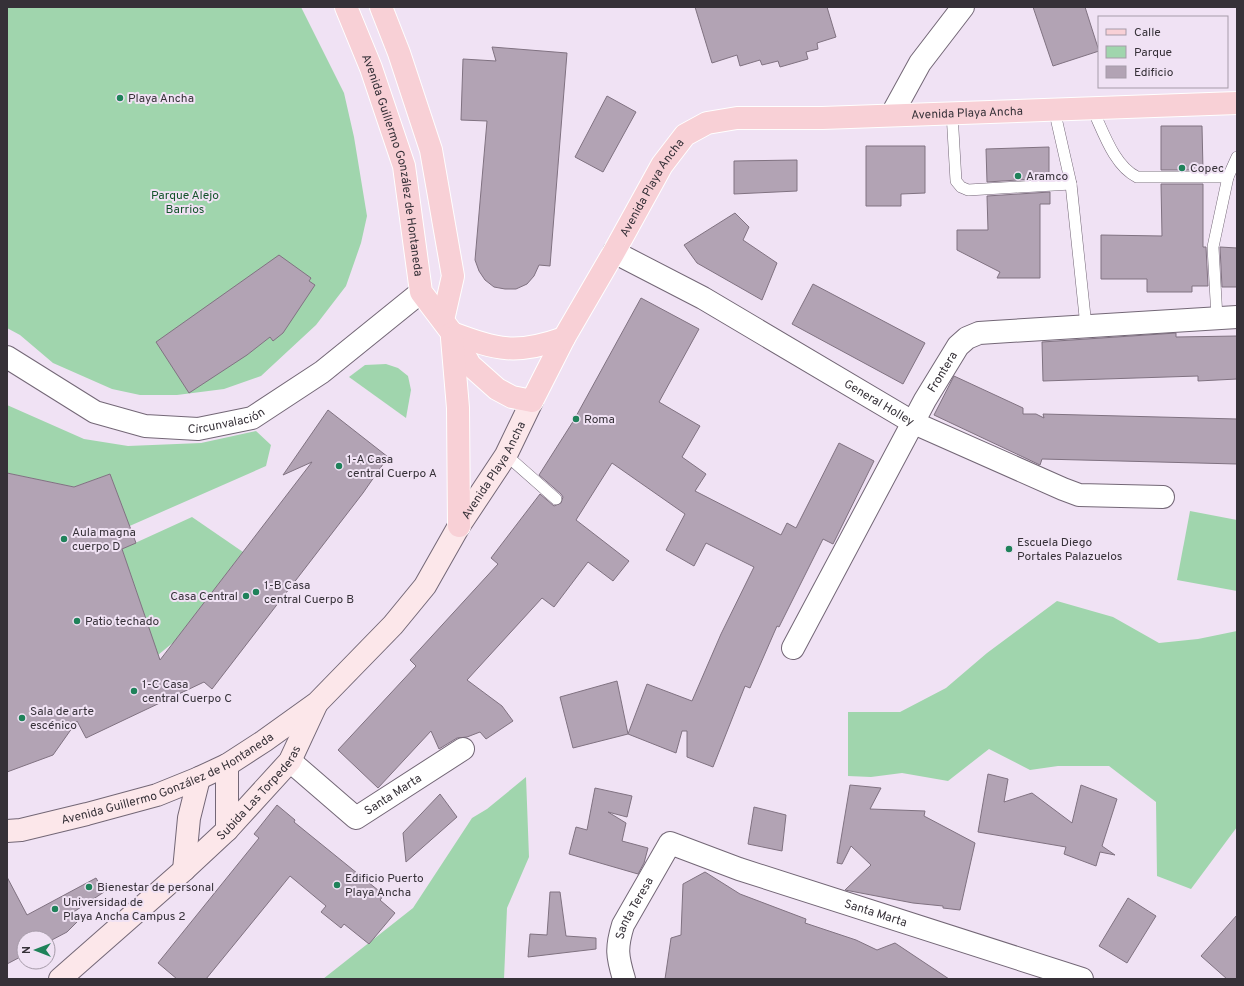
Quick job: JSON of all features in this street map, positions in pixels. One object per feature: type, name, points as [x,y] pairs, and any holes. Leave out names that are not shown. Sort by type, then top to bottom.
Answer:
[{"type":"main road","name":"Avenida Guillermo González de Hontaneda","points":[[346,7],[371,68],[404,166],[421,292],[447,327],[470,365],[497,389],[512,397],[532,401]]},
{"type":"main road","points":[[381,7],[399,53],[431,150],[453,276],[447,327],[458,408],[459,526]]},
{"type":"main road","name":"Avenida Playa Ancha","points":[[317,703],[393,624],[425,586],[459,526],[506,455],[564,338],[662,165],[685,135],[707,123],[737,118],[822,118],[892,114],[1237,103]]},
{"type":"main road","points":[[447,327],[484,345],[515,350],[540,346],[564,338]]},
{"type":"main road","name":"Avenida Guillermo González de Hontaneda","points":[[7,831],[21,830],[157,795],[199,778],[226,765],[264,741],[317,703]]},
{"type":"main road","name":"Subida Las Torpederas","points":[[60,979],[184,870],[227,830],[290,761],[317,703]]},
{"type":"main road","points":[[226,765],[227,830]]},
{"type":"main road","points":[[184,870],[189,818],[199,778]]},
{"type":"main road","points":[[157,795],[189,818]]},
{"type":"street","points":[[892,114],[920,63],[963,7]]},
{"type":"street","name":"General Holley","points":[[614,252],[703,298],[914,422],[1079,495],[1163,497]]},
{"type":"street","name":"Circunvalación","points":[[7,357],[95,412],[144,426],[198,429],[252,418],[322,372],[421,292]]},
{"type":"street","name":"Frontera","points":[[794,648],[914,422],[958,346],[967,338],[979,333],[1227,318]]},
{"type":"street","name":"Santa Marta","points":[[290,761],[356,818],[463,749]]},
{"type":"street","name":"Santa Marta","points":[[670,843],[739,869],[1082,979]]},
{"type":"street","name":"Santa Teresa","points":[[624,979],[617,956],[619,939],[623,925],[670,843]]},
{"type":"lane","points":[[1092,108],[1107,140],[1128,172],[1138,177],[1228,177]]},
{"type":"lane","points":[[1054,109],[1071,184],[1086,326]]},
{"type":"lane","points":[[952,113],[956,181],[961,187],[968,190],[1071,184]]},
{"type":"lane","points":[[1227,318],[1213,246],[1228,177],[1237,157]]},
{"type":"lane","points":[[506,455],[556,499]]},
{"type":"green space","name":"Parque Alejo Barrios","points":[[7,7],[301,7],[344,93],[354,137],[367,216],[361,243],[346,286],[316,325],[261,376],[224,389],[177,395],[140,395],[112,389],[53,363],[20,335],[7,328]]},
{"type":"green space","points":[[386,364],[398,368],[408,376],[411,390],[406,418],[349,377],[365,365]]},
{"type":"green space","points":[[7,405],[84,439],[128,446],[201,443],[256,431],[271,445],[266,466],[116,532],[127,520],[110,474],[74,487],[7,473]]},
{"type":"green space","points":[[1190,511],[1237,520],[1237,591],[1177,580]]},
{"type":"green space","points":[[192,517],[243,552],[175,641],[158,655],[122,549]]},
{"type":"green space","points":[[1057,601],[1113,617],[1159,643],[1198,639],[1237,631],[1237,827],[1191,889],[1157,876],[1156,802],[1109,766],[1058,766],[1030,770],[989,749],[948,781],[902,773],[871,777],[848,776],[848,712],[900,712],[946,688],[987,653]]},
{"type":"green space","points":[[526,777],[529,857],[507,908],[504,979],[323,979],[413,908],[472,818],[487,809]]},
{"type":"building","points":[[695,7],[827,7],[836,37],[817,43],[818,49],[806,52],[808,59],[780,67],[778,61],[762,65],[760,60],[740,66],[737,55],[712,63]]},
{"type":"building","points":[[1033,7],[1085,7],[1098,51],[1053,66]]},
{"type":"building","points":[[492,47],[567,53],[550,266],[539,265],[534,276],[527,284],[516,289],[494,287],[485,280],[479,271],[475,260],[487,121],[461,120],[463,59],[496,61]]},
{"type":"building","points":[[607,96],[636,112],[603,172],[575,157]]},
{"type":"building","points":[[1161,126],[1202,126],[1203,170],[1161,170]]},
{"type":"building","points":[[866,146],[925,146],[925,193],[901,194],[901,206],[866,206]]},
{"type":"building","points":[[1049,147],[1049,178],[987,182],[986,149]]},
{"type":"building","points":[[797,160],[797,191],[734,194],[734,161]]},
{"type":"building","points":[[1161,184],[1203,184],[1203,247],[1206,247],[1208,286],[1192,286],[1192,292],[1147,292],[1147,279],[1101,279],[1101,235],[1162,236]]},
{"type":"building","points":[[1050,192],[1050,204],[1040,204],[1040,278],[997,278],[1000,272],[957,250],[957,230],[988,230],[987,196]]},
{"type":"building","points":[[735,213],[749,227],[743,240],[777,263],[762,300],[697,263],[684,245]]},
{"type":"building","points":[[1220,247],[1237,248],[1237,287],[1222,287]]},
{"type":"building","points":[[279,255],[311,278],[309,281],[315,285],[283,333],[273,341],[270,337],[247,355],[189,393],[156,342]]},
{"type":"building","points":[[813,284],[925,343],[903,384],[792,324]]},
{"type":"building","points":[[641,298],[699,329],[659,402],[700,426],[682,457],[706,474],[695,491],[781,535],[787,523],[796,528],[839,443],[874,461],[833,544],[823,539],[779,627],[777,626],[750,688],[745,686],[713,767],[687,757],[687,731],[682,731],[676,753],[628,734],[647,684],[692,701],[721,634],[754,567],[706,543],[694,566],[666,550],[685,514],[612,463],[576,520],[629,561],[613,581],[588,562],[554,607],[542,598],[467,680],[502,706],[513,721],[486,739],[480,732],[467,737],[457,738],[439,749],[431,731],[378,788],[338,750],[416,666],[410,660],[498,564],[491,558],[540,494],[554,506],[561,503],[563,497],[561,494],[539,475],[574,420]]},
{"type":"building","points":[[1176,333],[1176,337],[1237,336],[1237,379],[1198,381],[1198,376],[1043,381],[1042,342]]},
{"type":"building","points":[[954,376],[1023,408],[1023,414],[1036,414],[1044,418],[1043,414],[1237,419],[1237,464],[1042,459],[1040,465],[934,415]]},
{"type":"building","points":[[328,410],[388,457],[363,493],[212,689],[204,682],[86,738],[77,721],[53,755],[7,772],[7,473],[74,487],[110,474],[136,543],[122,549],[160,660],[312,462],[283,475]]},
{"type":"building","points":[[617,681],[628,734],[573,748],[560,697]]},
{"type":"building","points":[[988,774],[1008,779],[1004,802],[1032,793],[1072,823],[1081,785],[1117,799],[1102,846],[1115,855],[1100,852],[1096,866],[1064,854],[1066,847],[978,832]]},
{"type":"building","points":[[850,785],[881,788],[870,809],[925,811],[924,816],[975,843],[960,910],[845,890],[871,865],[851,846],[842,864],[837,863]]},
{"type":"building","points":[[595,788],[632,796],[627,817],[608,812],[626,823],[622,841],[648,848],[644,863],[638,874],[569,854],[576,827],[587,830]]},
{"type":"building","points":[[440,794],[457,817],[406,862],[403,833]]},
{"type":"building","name":"Edificio Puerto Playa Ancha","points":[[277,805],[295,820],[294,822],[384,895],[380,900],[395,913],[369,944],[344,924],[341,928],[321,912],[326,906],[290,876],[206,979],[177,979],[158,963],[259,838],[254,834]]},
{"type":"building","points":[[754,807],[786,815],[782,851],[748,844]]},
{"type":"building","points":[[705,872],[740,894],[806,919],[805,923],[856,940],[877,950],[895,943],[949,979],[665,979],[671,938],[681,935],[683,884]]},
{"type":"building","points":[[7,877],[27,915],[96,878],[104,892],[72,913],[79,920],[67,932],[56,938],[56,930],[16,930],[16,959],[7,964]]},
{"type":"building","points":[[550,892],[560,892],[566,936],[596,938],[596,949],[528,957],[530,934],[547,935]]},
{"type":"building","points":[[1128,898],[1156,916],[1127,963],[1099,946]]},
{"type":"building","points":[[1237,915],[1237,979],[1227,979],[1201,956]]},
{"type":"place","name":"Playa Ancha","points":[[120,98]]},
{"type":"place","name":"Copec","points":[[1182,168]]},
{"type":"place","name":"Aramco","points":[[1018,176]]},
{"type":"place","name":"Roma","points":[[576,419]]},
{"type":"place","name":"1-A Casa central Cuerpo A","points":[[339,466]]},
{"type":"place","name":"Aula magna cuerpo D","points":[[64,539]]},
{"type":"place","name":"Escuela Diego Portales Palazuelos","points":[[1009,549]]},
{"type":"place","name":"1-B Casa central Cuerpo B","points":[[256,592]]},
{"type":"place","name":"Casa Central","points":[[246,596]]},
{"type":"place","name":"Patio techado","points":[[77,621]]},
{"type":"place","name":"1-C Casa central Cuerpo C","points":[[134,691]]},
{"type":"place","name":"Sala de arte escénico","points":[[22,718]]},
{"type":"place","name":"Edificio Puerto Playa Ancha","points":[[337,885]]},
{"type":"place","name":"Bienestar de personal","points":[[89,887]]},
{"type":"place","name":"Universidad de Playa Ancha Campus 2","points":[[55,909]]}]
